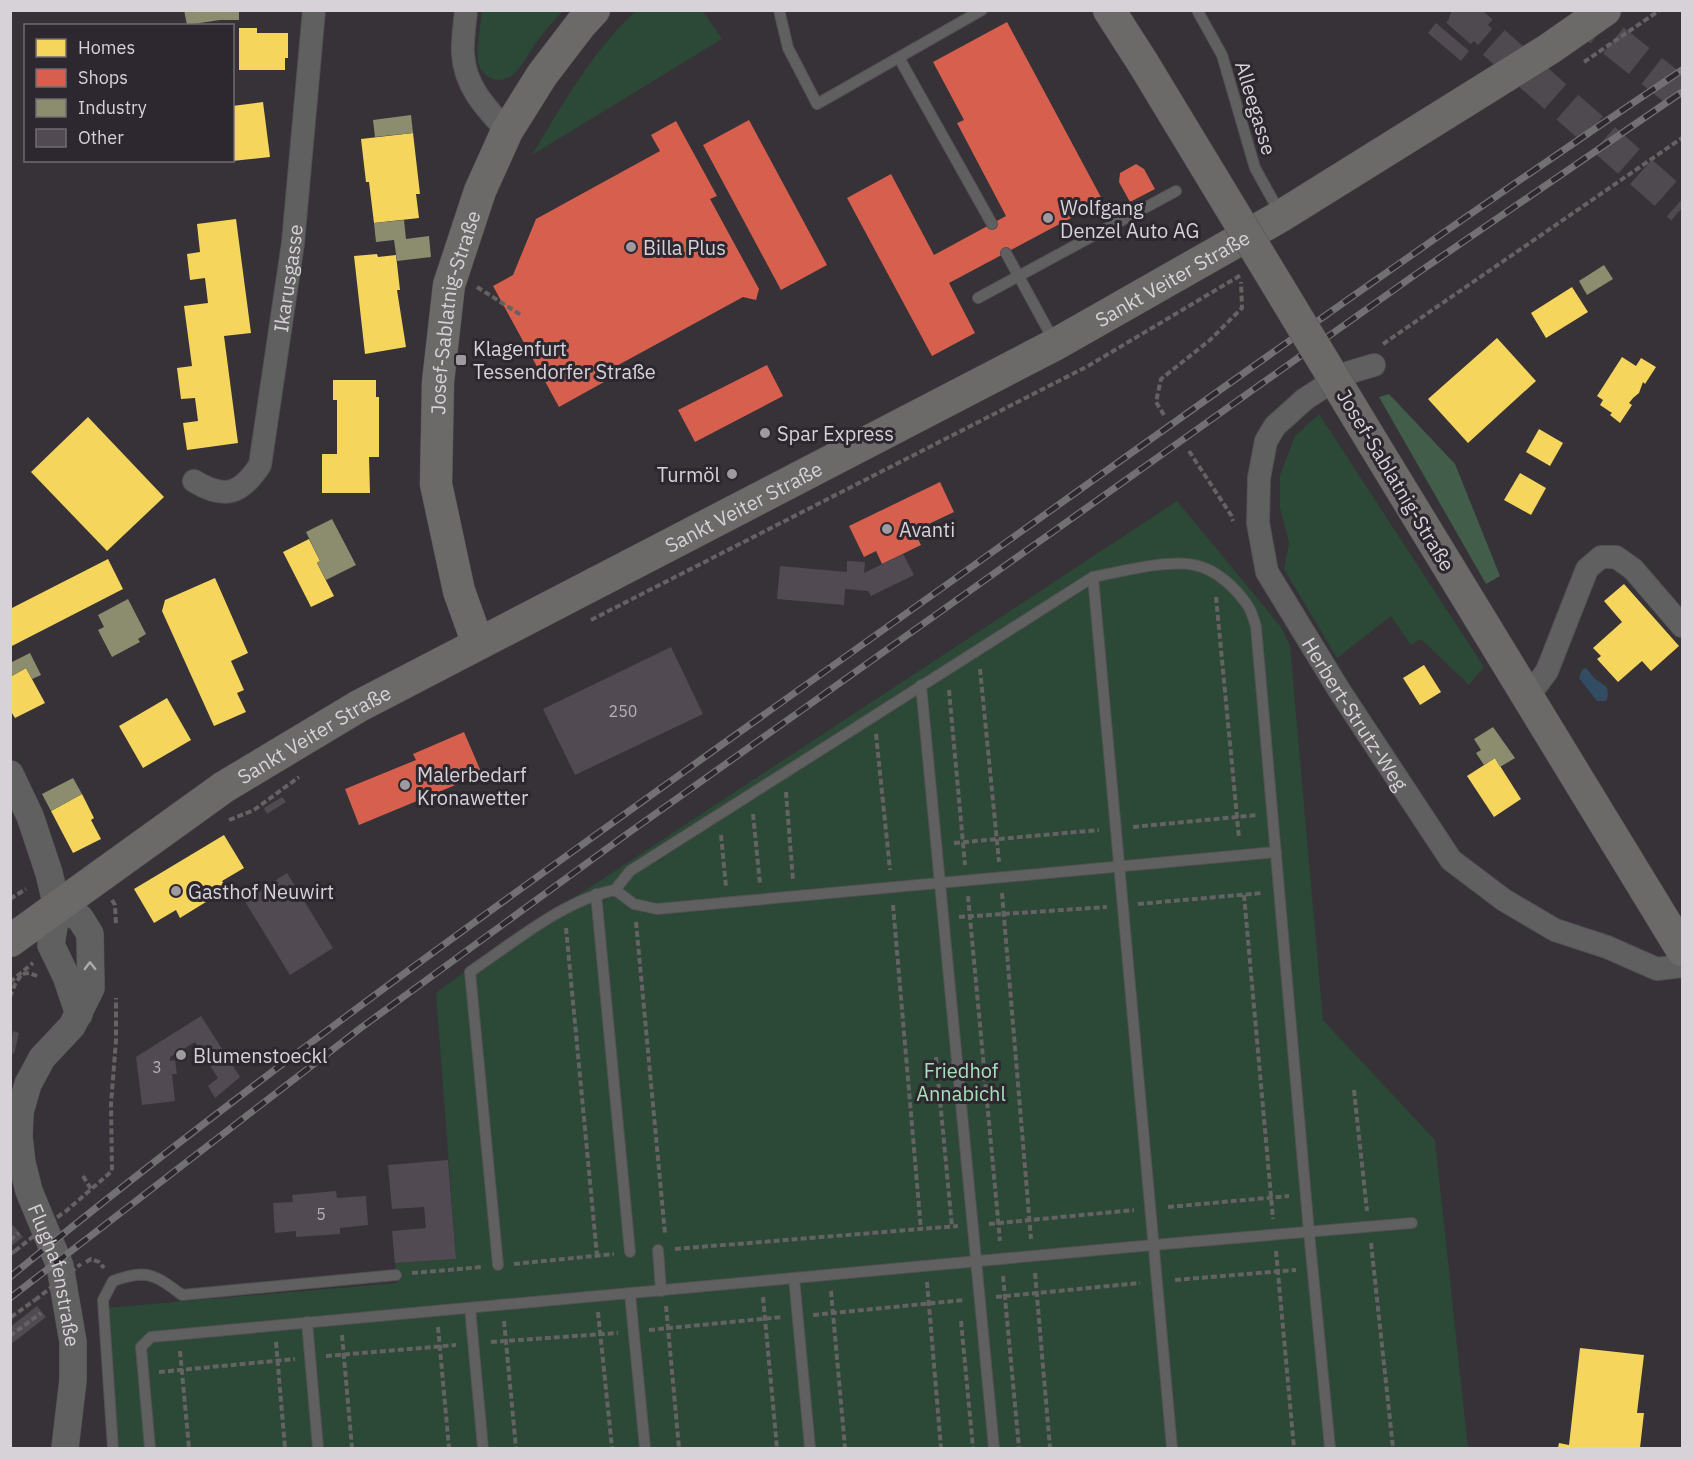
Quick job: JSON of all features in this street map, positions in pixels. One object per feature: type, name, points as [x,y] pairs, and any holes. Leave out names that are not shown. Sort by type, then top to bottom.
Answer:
[{"type":"main road","name":"Josef-Sablatnig-Straße","points":[[478,644],[459,591],[436,484],[438,382],[449,285],[480,191],[507,131],[542,75],[594,10]]},
{"type":"main road","name":"Josef-Sablatnig-Straße","points":[[1109,10],[1527,699],[1683,950]]},
{"type":"main road","name":"Sankt Veiter Straße","points":[[10,941],[224,787],[359,706],[1056,344],[1281,216],[1549,49],[1605,10]]},
{"type":"street","name":"Ikarusgasse","points":[[194,481],[210,491],[238,490],[250,480],[260,465],[293,243],[314,10]]},
{"type":"street","points":[[466,10],[463,54],[469,82],[479,100],[507,131]]},
{"type":"street","name":"Herbert-Strutz-Weg","points":[[1374,365],[1344,374],[1305,399],[1275,426],[1266,441],[1259,478],[1258,523],[1267,572],[1339,690],[1451,860],[1504,900],[1555,930],[1607,947],[1657,969],[1683,966]]},
{"type":"street","points":[[1527,699],[1547,671],[1587,569],[1601,557],[1616,557],[1633,569],[1683,626]]},
{"type":"street","points":[[10,774],[30,816],[49,873],[57,907],[51,945],[66,976],[79,1014]]},
{"type":"street","name":"Flughafenstraße","points":[[57,907],[80,918],[90,934],[91,988],[72,1026],[42,1058],[28,1084],[20,1112],[19,1137],[22,1163],[30,1191],[60,1266],[73,1342],[73,1380],[65,1449]]},
{"type":"lane","points":[[778,10],[788,48],[817,104],[982,10]]},
{"type":"lane","name":"Alleegasse","points":[[1197,10],[1222,56],[1255,168],[1281,216]]},
{"type":"lane","points":[[899,58],[992,224]]},
{"type":"lane","points":[[978,298],[1176,190]]},
{"type":"lane","points":[[1006,252],[1056,344]]},
{"type":"lane","points":[[498,1265],[470,972],[564,909],[596,894],[615,890],[630,871],[1093,577],[1157,566],[1193,564],[1214,573],[1230,585],[1250,607],[1256,627],[1330,1449]]},
{"type":"lane","points":[[1093,577],[1172,1449]]},
{"type":"lane","points":[[921,685],[994,1449]]},
{"type":"lane","points":[[615,890],[634,904],[657,909],[1276,852]]},
{"type":"lane","points":[[596,894],[630,1252]]},
{"type":"lane","points":[[150,1449],[141,1347],[151,1337],[1412,1223]]},
{"type":"lane","points":[[662,1250],[663,1291]]},
{"type":"lane","points":[[113,1449],[103,1300],[113,1281],[133,1274],[156,1276],[182,1295],[396,1275]]},
{"type":"lane","points":[[794,1278],[810,1449]]},
{"type":"lane","points":[[630,1294],[645,1449]]},
{"type":"lane","points":[[470,1308],[483,1449]]},
{"type":"lane","points":[[307,1322],[318,1449]]},
{"type":"path","points":[[1374,365],[1376,349],[1683,138]]},
{"type":"path","points":[[589,621],[1088,366],[1240,275],[1242,308],[1210,340],[1161,380],[1156,402],[1164,415]]},
{"type":"path","points":[[449,285],[480,288],[521,315]]},
{"type":"path","points":[[1189,451],[1231,515],[1234,526]]},
{"type":"path","points":[[1214,573],[1240,855]]},
{"type":"path","points":[[978,649],[1001,878],[1050,1449]]},
{"type":"path","points":[[947,669],[1019,1449]]},
{"type":"path","points":[[874,715],[921,1230]]},
{"type":"path","points":[[784,772],[794,896]]},
{"type":"path","points":[[224,822],[254,810],[300,777]]},
{"type":"path","points":[[751,794],[762,899]]},
{"type":"path","points":[[720,814],[727,903]]},
{"type":"path","points":[[1244,894],[1294,1449]]},
{"type":"path","points":[[634,904],[662,1250],[973,1225]]},
{"type":"path","points":[[564,909],[597,1256]]},
{"type":"path","points":[[10,982],[22,974],[30,973],[44,979]]},
{"type":"path","points":[[10,997],[22,974]]},
{"type":"path","points":[[1354,1090],[1392,1449]]},
{"type":"path","points":[[83,1176],[91,1189]]},
{"type":"path","points":[[10,1254],[64,1212]]},
{"type":"path","points":[[396,1275],[630,1252]]},
{"type":"path","points":[[11,1317],[81,1264],[92,1259],[99,1262],[113,1281]]},
{"type":"path","points":[[956,1263],[973,1449]]},
{"type":"path","points":[[926,1266],[941,1449]]},
{"type":"path","points":[[143,1374],[1313,1269]]},
{"type":"path","points":[[829,1275],[845,1449]]},
{"type":"path","points":[[762,1281],[777,1449]]},
{"type":"path","points":[[663,1291],[669,1328],[680,1449]]},
{"type":"path","points":[[597,1297],[612,1449]]},
{"type":"path","points":[[502,1305],[516,1449]]},
{"type":"path","points":[[436,1311],[449,1449]]},
{"type":"path","points":[[10,1336],[43,1312]]},
{"type":"path","points":[[341,1319],[352,1449]]},
{"type":"path","points":[[275,1326],[285,1449]]},
{"type":"path","points":[[179,1335],[189,1449]]},
{"type":"green space","points":[[482,10],[563,11],[542,34],[514,74],[501,80],[488,77],[478,62]]},
{"type":"green space","points":[[636,11],[703,11],[722,39],[532,155],[592,61]]},
{"type":"green space","points":[[1389,394],[1455,464],[1500,576],[1486,584],[1379,397]]},
{"type":"green space","points":[[1319,414],[1484,667],[1469,685],[1421,639],[1411,645],[1391,616],[1337,658],[1284,569],[1289,543],[1280,508],[1280,475],[1295,436]]},
{"type":"green space","name":"Friedhof Annabichl","points":[[1177,501],[1281,627],[1290,646],[1323,1020],[1435,1140],[1468,1448],[119,1448],[105,1308],[397,1283],[395,1263],[456,1259],[436,993],[504,942]]},
{"type":"water","points":[[1586,668],[1595,679],[1607,687],[1606,701],[1597,701],[1579,678],[1582,670]]},
{"type":"building: Homes","points":[[239,28],[257,28],[257,33],[288,33],[288,58],[285,58],[285,70],[239,70]]},
{"type":"building: Homes","points":[[263,102],[270,157],[234,161],[234,106]]},
{"type":"building: Homes","points":[[413,133],[420,194],[416,194],[419,218],[374,223],[361,139]]},
{"type":"building: Homes","points":[[236,219],[251,333],[224,336],[238,443],[187,450],[183,423],[198,421],[195,398],[181,399],[177,368],[192,366],[184,306],[208,303],[205,278],[190,280],[187,254],[200,252],[197,224]]},
{"type":"building: Homes","points":[[377,254],[378,257],[396,255],[400,290],[397,290],[406,347],[365,354],[354,256]]},
{"type":"building: Homes","points":[[1572,287],[1588,312],[1546,338],[1531,313]]},
{"type":"building: Homes","points":[[1497,338],[1536,381],[1468,443],[1428,399]]},
{"type":"building: Homes","points":[[1622,357],[1636,366],[1641,358],[1656,367],[1645,384],[1643,382],[1639,393],[1629,403],[1632,405],[1620,423],[1610,415],[1612,413],[1600,405],[1603,400],[1597,396]]},
{"type":"building: Homes","points":[[333,380],[376,380],[376,397],[379,397],[379,457],[369,457],[370,493],[322,493],[322,454],[337,454],[337,400],[333,400]]},
{"type":"building: Homes","points":[[88,417],[164,497],[107,551],[31,472]]},
{"type":"building: Homes","points":[[1539,429],[1563,443],[1550,466],[1526,452]]},
{"type":"building: Homes","points":[[1520,473],[1546,488],[1531,515],[1504,500]]},
{"type":"building: Homes","points":[[309,539],[320,561],[317,563],[334,596],[311,607],[283,552]]},
{"type":"building: Homes","points":[[108,559],[123,589],[10,647],[10,609]]},
{"type":"building: Homes","points":[[215,578],[248,653],[231,661],[244,690],[237,693],[246,712],[214,726],[162,611],[165,600]]},
{"type":"building: Homes","points":[[1624,584],[1679,646],[1651,671],[1642,661],[1618,682],[1597,659],[1601,656],[1593,648],[1622,622],[1604,601]]},
{"type":"building: Homes","points":[[1424,665],[1441,692],[1420,705],[1403,678]]},
{"type":"building: Homes","points":[[26,668],[45,703],[15,718],[10,710],[10,677]]},
{"type":"building: Homes","points":[[167,698],[191,740],[143,768],[119,726]]},
{"type":"building: Homes","points":[[1495,758],[1521,799],[1494,817],[1467,776]]},
{"type":"building: Homes","points":[[82,794],[94,818],[91,820],[101,839],[73,853],[51,811]]},
{"type":"building: Homes","points":[[224,835],[244,868],[222,881],[227,889],[180,918],[176,910],[154,923],[134,889]]},
{"type":"building: Homes","points":[[1580,1348],[1644,1355],[1637,1413],[1644,1413],[1640,1448],[1558,1448],[1559,1443],[1569,1445]]},
{"type":"building: Shops","points":[[1007,22],[1103,201],[949,283],[975,333],[932,356],[847,198],[891,174],[934,255],[1006,216],[957,123],[964,120],[933,62]]},
{"type":"building: Shops","points":[[749,120],[827,265],[781,290],[703,145]]},
{"type":"building: Shops","name":"Billa Plus","points":[[676,121],[717,196],[710,199],[759,289],[756,300],[743,297],[600,375],[604,382],[559,407],[493,286],[513,275],[536,219],[660,151],[651,135]]},
{"type":"building: Shops","points":[[1136,164],[1144,169],[1155,189],[1130,202],[1119,182],[1120,173]]},
{"type":"building: Shops","points":[[767,365],[783,396],[695,442],[678,410]]},
{"type":"building: Shops","points":[[940,482],[954,512],[914,531],[921,545],[882,564],[876,551],[864,557],[849,526]]},
{"type":"building: Shops","points":[[464,732],[482,774],[359,825],[345,789],[416,760],[413,754]]},
{"type":"building: Industry","points":[[184,10],[239,10],[239,20],[187,24]]},
{"type":"building: Industry","points":[[411,115],[413,133],[375,137],[373,120]]},
{"type":"building: Industry","points":[[404,220],[406,239],[429,236],[431,257],[397,261],[394,240],[376,242],[374,223]]},
{"type":"building: Industry","points":[[1604,265],[1613,279],[1587,295],[1579,281]]},
{"type":"building: Industry","points":[[332,519],[356,565],[326,580],[306,532]]},
{"type":"building: Industry","points":[[128,599],[146,634],[138,639],[140,642],[112,657],[98,630],[104,627],[98,615]]},
{"type":"building: Industry","points":[[30,653],[41,675],[32,679],[26,668],[10,677],[10,663]]},
{"type":"building: Industry","points":[[1493,727],[1515,758],[1500,767],[1495,758],[1484,765],[1476,753],[1481,750],[1474,739]]},
{"type":"building: Industry","points":[[73,778],[82,794],[51,811],[42,794]]},
{"type":"building: Other","points":[[1452,10],[1473,10],[1492,29],[1478,45],[1449,18]]},
{"type":"building: Other","points":[[1436,23],[1469,51],[1461,61],[1428,33]]},
{"type":"building: Other","points":[[903,554],[914,575],[871,596],[868,591],[845,589],[844,605],[777,599],[780,566],[847,572],[847,561],[865,562],[864,573]]},
{"type":"building: Other","points":[[671,647],[703,714],[575,775],[543,709]]},
{"type":"building: Other","points":[[282,797],[286,802],[267,814],[264,808]]},
{"type":"building: Other","points":[[287,873],[333,948],[290,975],[244,900]]},
{"type":"building: Other","points":[[201,1016],[240,1077],[215,1098],[208,1086],[218,1078],[195,1042],[170,1057],[170,1061],[175,1060],[177,1074],[172,1074],[175,1101],[142,1105],[136,1057]]},
{"type":"building: Other","points":[[13,1031],[19,1033],[14,1054],[10,1053]]},
{"type":"building: Other","points":[[448,1160],[456,1259],[395,1263],[392,1231],[426,1228],[424,1207],[392,1209],[388,1165]]},
{"type":"building: Other","points":[[336,1191],[337,1198],[366,1196],[368,1225],[340,1228],[340,1234],[296,1237],[296,1231],[275,1233],[273,1203],[293,1202],[292,1195]]},
{"type":"building: Other","points":[[13,1225],[23,1237],[10,1247],[10,1227]]},
{"type":"building: Other","points":[[37,1306],[46,1317],[10,1345],[10,1327]]},
{"type":"tunnel","points":[[1457,10],[1682,208]]},
{"type":"tunnel","points":[[1575,10],[1682,95]]},
{"type":"railway","points":[[10,1277],[113,1194],[323,1033],[537,877],[1269,356],[1475,211],[1682,70]]},
{"type":"railway","points":[[10,1298],[362,1027],[627,834],[1419,272],[1682,92]]},
{"type":"place","name":"Wolfgang Denzel Auto AG","points":[[1048,218]]},
{"type":"place","name":"Billa Plus","points":[[631,247]]},
{"type":"place","name":"Klagenfurt Tessendorfer Straße","points":[[461,360]]},
{"type":"place","name":"Spar Express","points":[[765,433]]},
{"type":"place","name":"Turmöl","points":[[732,474]]},
{"type":"place","name":"Avanti","points":[[887,529]]},
{"type":"place","name":"Malerbedarf Kronawetter","points":[[405,785]]},
{"type":"place","name":"Gasthof Neuwirt","points":[[176,891]]},
{"type":"place","name":"Blumenstoeckl","points":[[181,1055]]}]
